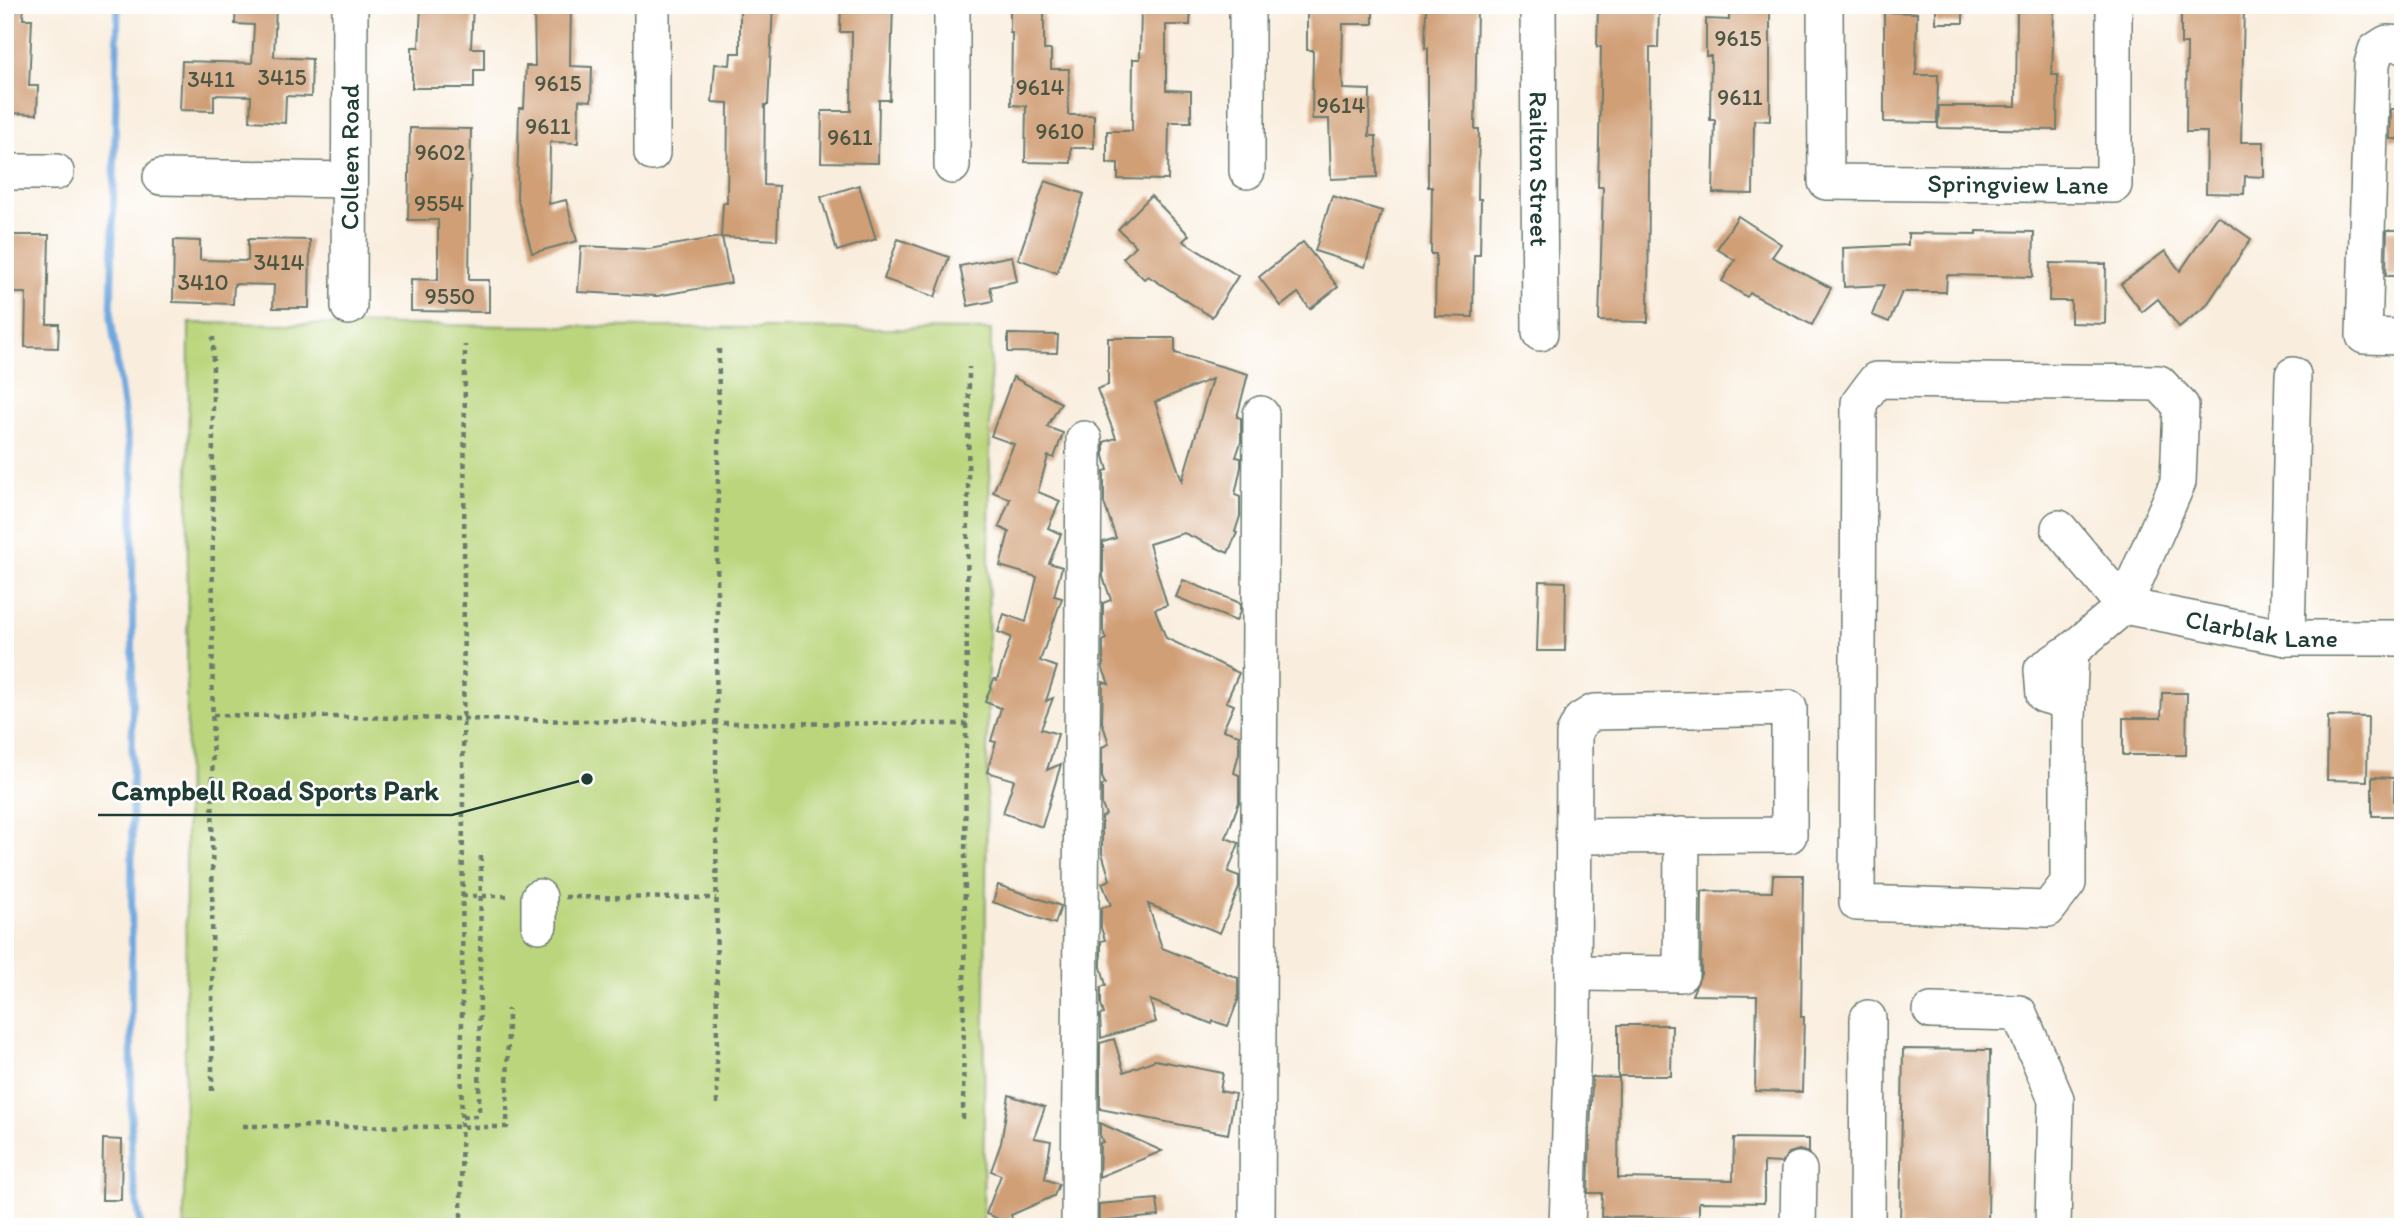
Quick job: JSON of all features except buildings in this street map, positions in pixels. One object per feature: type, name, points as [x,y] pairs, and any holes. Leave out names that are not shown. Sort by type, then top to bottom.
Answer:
[{"type":"street","name":"Colleen Road","points":[[349,307],[350,5]]},
{"type":"street","points":[[652,5],[652,153]]},
{"type":"street","points":[[952,5],[952,166]]},
{"type":"street","points":[[1247,5],[1247,171]]},
{"type":"street","name":"Railton Street","points":[[1538,5],[1540,334]]},
{"type":"street","name":"Springview Lane","points":[[1825,5],[1826,182],[2114,185],[2115,5]]},
{"type":"street","points":[[2403,44],[2387,43],[2376,50],[2372,64],[2364,336],[2403,337]]},
{"type":"street","points":[[5,172],[56,172]]},
{"type":"street","points":[[161,177],[349,180]]},
{"type":"street","points":[[2287,638],[2293,375]]},
{"type":"street","points":[[1876,380],[2159,383],[2181,407],[2178,482],[2124,606],[2071,651],[2068,702],[2068,883],[2048,909],[1857,903],[1858,402],[1876,380]]},
{"type":"street","points":[[1257,1227],[1261,414]]},
{"type":"street","points":[[1079,1227],[1084,439]]},
{"type":"street","points":[[2059,528],[2124,606]]},
{"type":"street","name":"Clarblak Lane","points":[[2124,606],[2287,638],[2403,638]]},
{"type":"street","points":[[1567,1227],[1573,974],[1574,734],[1581,720],[1594,712],[1789,708],[1789,835],[1574,836]]},
{"type":"street","points":[[1573,974],[1681,974],[1682,835]]},
{"type":"street","points":[[1931,1011],[2019,1013],[2056,1099],[2053,1227]]},
{"type":"street","points":[[1867,1227],[1868,1018]]},
{"type":"street","points":[[1798,1227],[1799,1170]]},
{"type":"path","points":[[212,1091],[213,337]]},
{"type":"path","points":[[461,1227],[465,345]]},
{"type":"path","points":[[717,1104],[719,346]]},
{"type":"path","points":[[963,1119],[969,367]]},
{"type":"path","points":[[213,715],[967,724]]},
{"type":"path","points":[[462,1117],[476,1116],[479,1112],[481,852]]},
{"type":"path","points":[[462,896],[480,896],[539,911],[716,898]]},
{"type":"path","points":[[243,1126],[507,1128],[508,1009]]},
{"type":"green space","points":[[189,323],[991,330],[983,1227],[184,1227]]},
{"type":"waterway","points":[[118,5],[111,318],[133,478],[131,1165],[141,1227]]},
{"type":"place","name":"Campbell Road Sports Park","points":[[587,779]]}]
